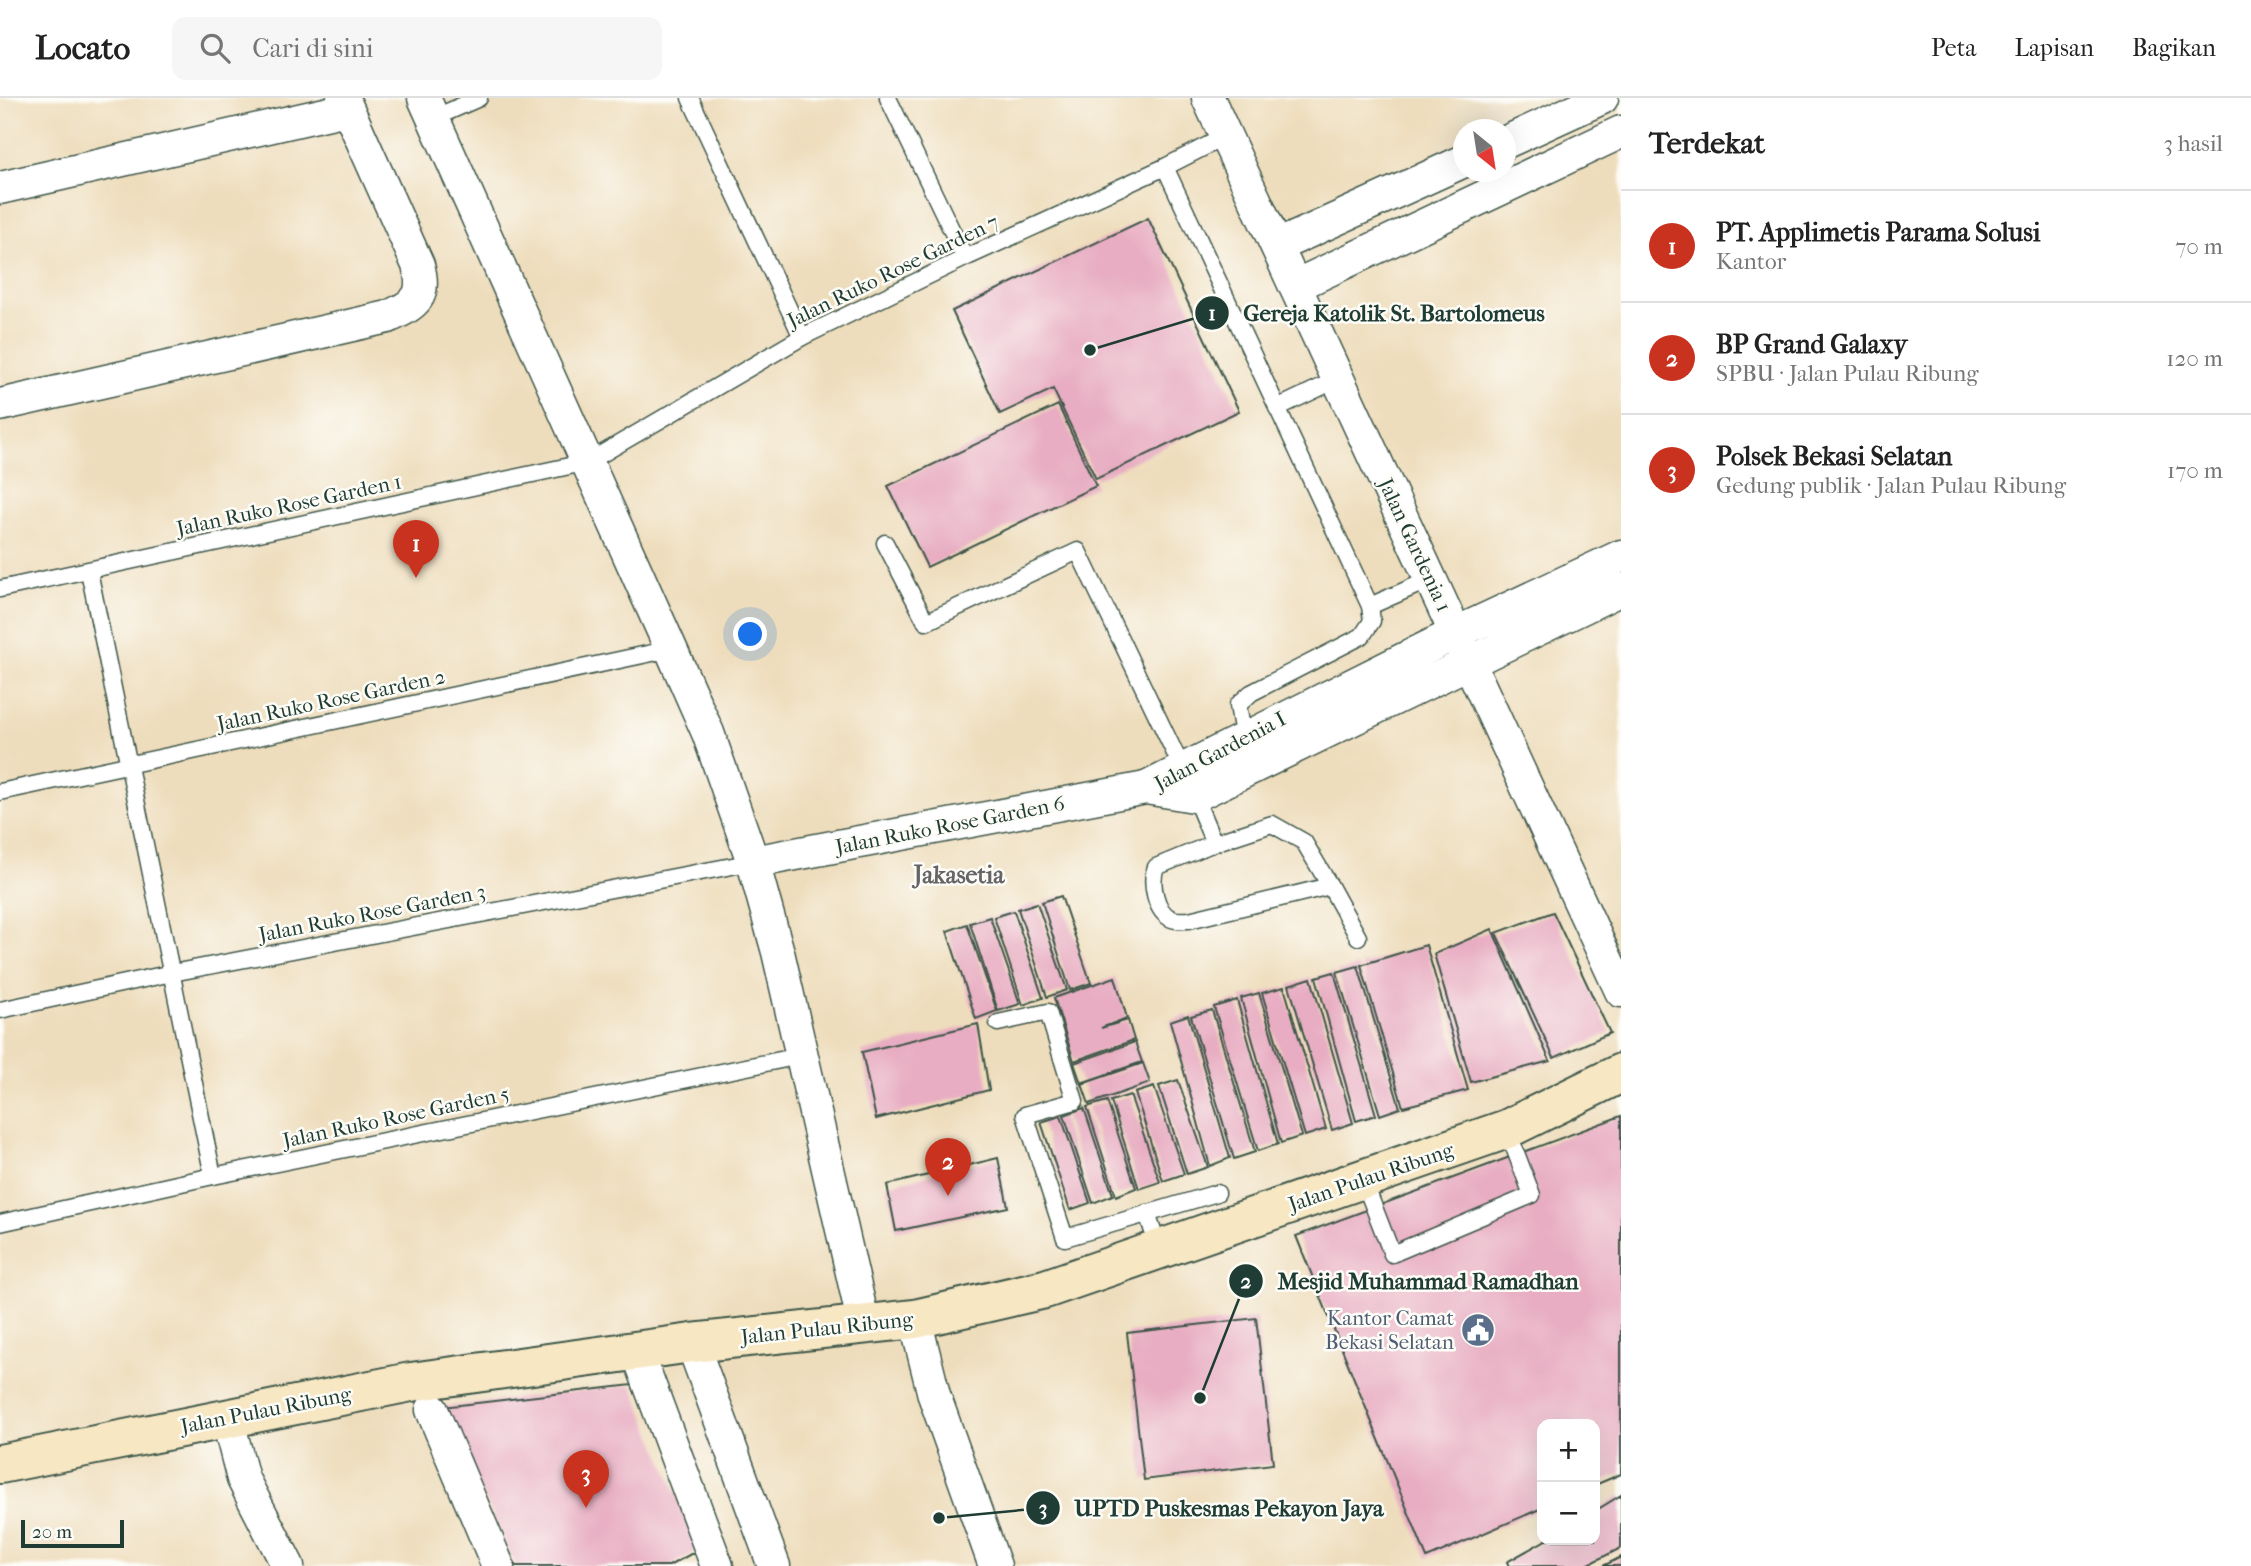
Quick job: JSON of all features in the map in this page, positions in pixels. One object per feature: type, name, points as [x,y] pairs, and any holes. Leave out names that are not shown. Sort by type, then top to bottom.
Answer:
[{"type":"main road","name":"Jalan Pulau Ribung","points":[[0,1464],[411,1382],[692,1343],[915,1319],[1045,1289],[1507,1129],[1621,1073]]},
{"type":"street","name":"Jalan Gardenia 1","points":[[1208,98],[1621,991]]},
{"type":"street","points":[[1516,137],[1602,98]]},
{"type":"street","points":[[0,188],[345,103],[418,265],[423,283],[419,297],[405,309],[388,317],[0,405]]},
{"type":"street","points":[[429,108],[708,733],[754,862],[778,952],[864,1325]]},
{"type":"street","points":[[1295,286],[1621,132]]},
{"type":"street","points":[[1277,246],[1453,166]]},
{"type":"street","name":"Jalan Gardenia I","points":[[1188,782],[1247,736],[1455,633],[1621,556]]},
{"type":"street","name":"Jalan Gardenia I","points":[[1146,788],[1188,782],[1468,662],[1621,589]]},
{"type":"street","name":"Jalan Ruko Rose Garden 6","points":[[754,862],[1146,788]]},
{"type":"street","points":[[915,1319],[934,1395],[995,1566]]},
{"type":"street","points":[[692,1343],[774,1566]]},
{"type":"street","points":[[637,1351],[714,1564]]},
{"type":"street","points":[[432,1410],[498,1566]]},
{"type":"street","points":[[227,1417],[243,1479],[288,1566]]},
{"type":"lane","points":[[429,108],[479,98]]},
{"type":"lane","points":[[690,98],[802,337]]},
{"type":"lane","points":[[888,98],[965,257]]},
{"type":"lane","name":"Jalan Ruko Rose Garden 7","points":[[588,462],[802,337],[965,257],[1165,167],[1226,136]]},
{"type":"lane","points":[[1165,167],[1370,606],[1372,621],[1362,636],[1251,693],[1238,705],[1241,723],[1247,736]]},
{"type":"lane","points":[[1278,408],[1338,379]]},
{"type":"lane","name":"Jalan Ruko Rose Garden 1","points":[[0,589],[588,462]]},
{"type":"lane","points":[[885,543],[926,622],[1077,551],[1188,782],[1214,843]]},
{"type":"lane","points":[[89,571],[213,1176]]},
{"type":"lane","points":[[1370,606],[1431,579]]},
{"type":"lane","name":"Jalan Ruko Rose Garden 2","points":[[0,792],[671,649]]},
{"type":"lane","points":[[1329,886],[1189,919],[1170,919],[1165,915],[1154,893],[1153,878],[1156,867],[1214,843],[1272,824],[1304,842],[1358,937]]},
{"type":"lane","name":"Jalan Ruko Rose Garden 3","points":[[0,1010],[172,973],[754,862]]},
{"type":"lane","points":[[998,1023],[1048,1012],[1075,1101],[1025,1115],[1065,1238],[1217,1192]]},
{"type":"lane","name":"Jalan Ruko Rose Garden 5","points":[[0,1223],[213,1176],[800,1056]]},
{"type":"lane","points":[[1363,1179],[1392,1254],[1532,1195],[1507,1129]]},
{"type":"lane","points":[[1147,1213],[1159,1250]]},
{"type":"building","points":[[1148,218],[1239,411],[1096,479],[1053,389],[1000,414],[952,311]]},
{"type":"building","points":[[1058,405],[1096,486],[927,567],[888,486]]},
{"type":"building","points":[[1061,896],[1091,983],[1070,990],[1042,902]]},
{"type":"building","points":[[1037,903],[1067,990],[1047,997],[1018,909]]},
{"type":"building","points":[[1014,911],[1043,998],[1023,1005],[994,917]]},
{"type":"building","points":[[1553,912],[1610,1033],[1554,1058],[1496,933]]},
{"type":"building","points":[[990,917],[1020,1004],[998,1011],[970,923]]},
{"type":"building","points":[[967,924],[997,1011],[976,1019],[947,931]]},
{"type":"building","points":[[1492,929],[1550,1061],[1471,1082],[1434,954]]},
{"type":"building","points":[[1426,945],[1468,1090],[1403,1107],[1361,965]]},
{"type":"building","points":[[1358,966],[1400,1108],[1380,1115],[1337,972]]},
{"type":"building","points":[[1334,972],[1376,1115],[1356,1121],[1316,977]]},
{"type":"building","points":[[1115,977],[1127,1018],[1101,1028],[1128,1020],[1134,1040],[1074,1061],[1054,998]]},
{"type":"building","points":[[1311,978],[1353,1123],[1332,1130],[1289,985]]},
{"type":"building","points":[[1284,987],[1326,1129],[1305,1136],[1262,993]]},
{"type":"building","points":[[1259,993],[1302,1136],[1281,1143],[1241,998]]},
{"type":"building","points":[[1237,1000],[1278,1144],[1258,1151],[1214,1007]]},
{"type":"building","points":[[1212,1010],[1255,1152],[1234,1159],[1191,1016]]},
{"type":"building","points":[[1188,1015],[1230,1158],[1210,1166],[1170,1021]]},
{"type":"building","points":[[978,1024],[989,1090],[876,1119],[862,1052]]},
{"type":"building","points":[[1135,1042],[1142,1062],[1081,1083],[1074,1063]]},
{"type":"building","points":[[1143,1063],[1150,1083],[1089,1104],[1082,1084]]},
{"type":"building","points":[[1178,1080],[1208,1167],[1187,1174],[1159,1086]]},
{"type":"building","points":[[1154,1087],[1184,1174],[1163,1181],[1135,1093]]},
{"type":"building","points":[[1130,1095],[1160,1182],[1139,1189],[1111,1101]]},
{"type":"building","points":[[1107,1101],[1136,1188],[1116,1196],[1087,1107]]},
{"type":"building","points":[[1084,1108],[1113,1195],[1093,1203],[1064,1115]]},
{"type":"building","points":[[1061,1116],[1090,1203],[1070,1210],[1041,1122]]},
{"type":"building","name":"Kantor Camat Bekasi Selatan","points":[[1621,1116],[1621,1474],[1600,1483],[1600,1419],[1537,1419],[1537,1510],[1427,1558],[1296,1236]]},
{"type":"building","points":[[998,1158],[1008,1207],[896,1231],[887,1185]]},
{"type":"building","points":[[1256,1318],[1273,1464],[1144,1480],[1127,1333]]},
{"type":"building","points":[[632,1385],[700,1549],[669,1566],[516,1566],[442,1407]]},
{"type":"building","points":[[1621,1495],[1621,1548],[1585,1566],[1509,1566],[1507,1562],[1537,1545],[1600,1545],[1600,1508]]},
{"type":"building","points":[[1621,1557],[1621,1566],[1603,1566]]},
{"type":"place","name":"Gereja Katolik St. Bartolomeus","points":[[1090,350]]},
{"type":"place","name":"PT. Applimetis Parama Solusi","points":[[416,578]]},
{"type":"place","name":"BP Grand Galaxy","points":[[948,1196]]},
{"type":"place","name":"Kantor Camat Bekasi Selatan","points":[[1478,1330]]},
{"type":"place","name":"Mesjid Muhammad Ramadhan","points":[[1200,1398]]},
{"type":"place","name":"Polsek Bekasi Selatan","points":[[586,1508]]},
{"type":"place","name":"UPTD Puskesmas Pekayon Jaya","points":[[939,1518]]},
{"type":"district","name":"Jakasetia","points":[[959,875]]}]
